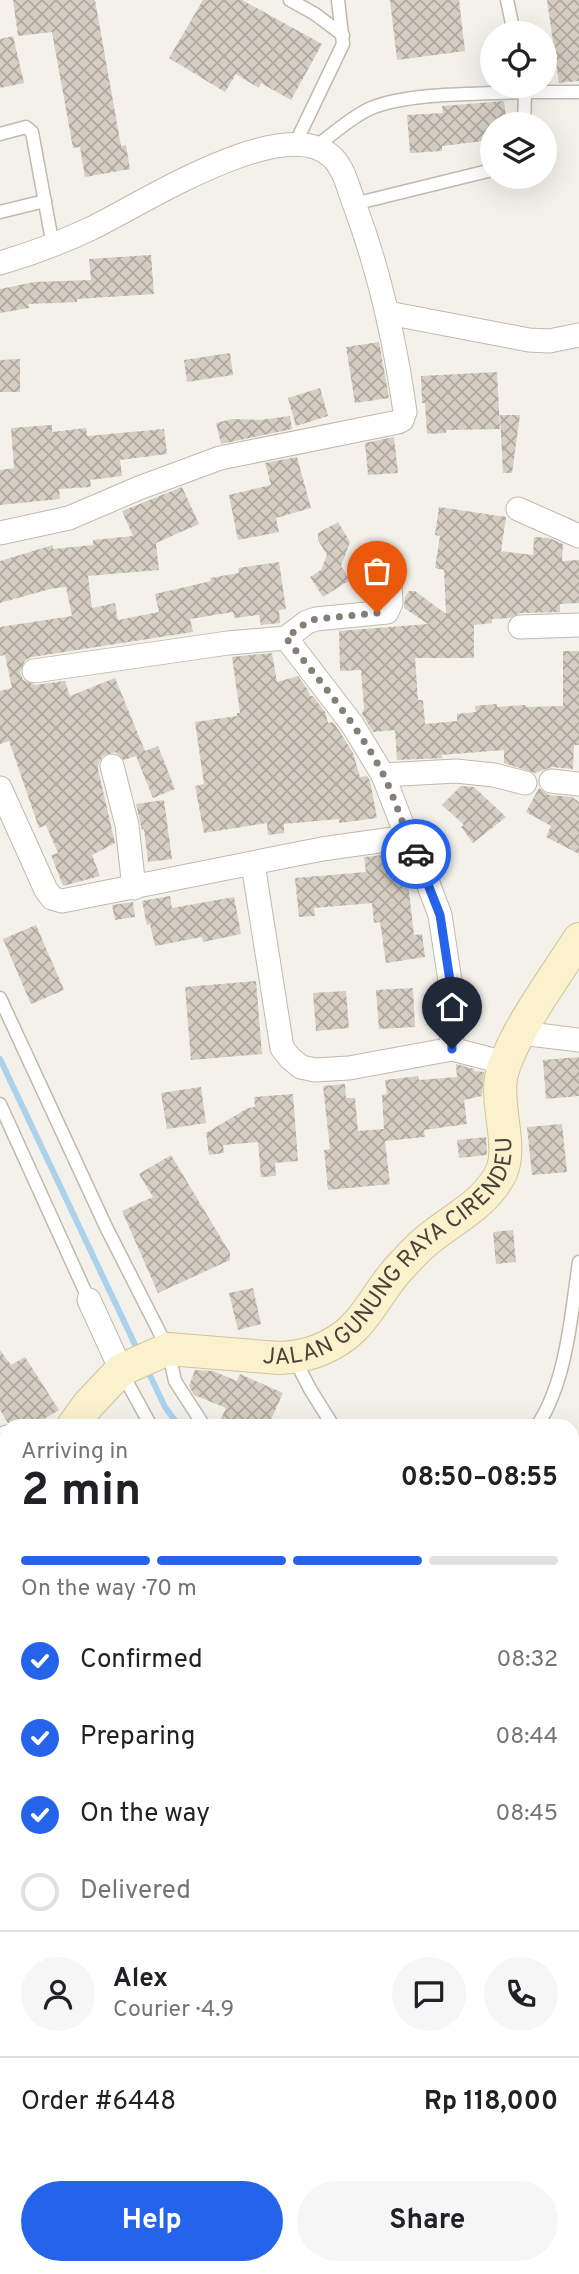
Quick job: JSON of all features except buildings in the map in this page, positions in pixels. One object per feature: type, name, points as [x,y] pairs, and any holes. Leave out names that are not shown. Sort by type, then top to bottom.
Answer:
[{"type":"street","points":[[0,263],[53,246],[222,161],[260,148],[306,145],[333,157],[344,176],[369,244],[391,326],[405,412],[402,420],[220,458],[69,518],[0,533]]},
{"type":"street","points":[[391,326],[549,341],[579,335]]},
{"type":"street","points":[[518,509],[579,536]]},
{"type":"street","points":[[34,671],[228,643],[286,638],[307,622],[316,619],[387,611],[391,603],[390,584]]},
{"type":"street","points":[[520,627],[579,625]]},
{"type":"street","points":[[286,638],[352,723],[383,775],[418,857],[440,915],[450,981],[452,1049]]},
{"type":"street","points":[[112,766],[127,825],[134,888]]},
{"type":"street","points":[[383,775],[456,771],[494,775],[525,783]]},
{"type":"street","points":[[551,781],[579,783]]},
{"type":"street","points":[[0,788],[46,890],[52,898],[62,901],[322,849],[407,836]]},
{"type":"street","points":[[253,864],[282,1048],[301,1067],[349,1068],[452,1049],[505,1063]]},
{"type":"street","name":"JALAN GUNUNG RAYA CIRENDEU","points":[[143,1360],[294,1358],[318,1352],[345,1335],[365,1314],[401,1265],[432,1236],[478,1203],[494,1186],[503,1170],[505,1153],[500,1081],[505,1063],[579,939]]},
{"type":"street","points":[[521,1033],[579,1040]]},
{"type":"street","points":[[78,1419],[88,1405],[143,1360],[89,1300]]},
{"type":"lane","points":[[290,0],[316,14],[343,35]]},
{"type":"lane","points":[[306,145],[343,44],[338,0]]},
{"type":"lane","points":[[508,0],[512,21]]},
{"type":"lane","points":[[557,91],[579,92]]},
{"type":"lane","points":[[306,145],[368,110],[425,97],[480,93]]},
{"type":"lane","points":[[0,134],[26,127],[32,131],[53,246]]},
{"type":"lane","points":[[354,204],[480,173]]},
{"type":"lane","points":[[0,212],[45,201]]},
{"type":"lane","points":[[0,998],[106,1227],[143,1360],[150,1419]]},
{"type":"lane","points":[[0,1104],[89,1300]]},
{"type":"lane","points":[[542,1419],[564,1359],[579,1262]]},
{"type":"lane","points":[[294,1358],[329,1419]]},
{"type":"lane","points":[[143,1360],[175,1381],[199,1419]]},
{"type":"waterway","points":[[0,1059],[138,1351]]},
{"type":"waterway","points":[[146,1367],[165,1407],[174,1419]]},
{"type":"way so far","points":[[377,613],[316,619],[307,622],[286,638],[352,723],[383,775],[416,854]]},
{"type":"route","points":[[416,854],[440,915],[450,981],[452,1049]]}]
